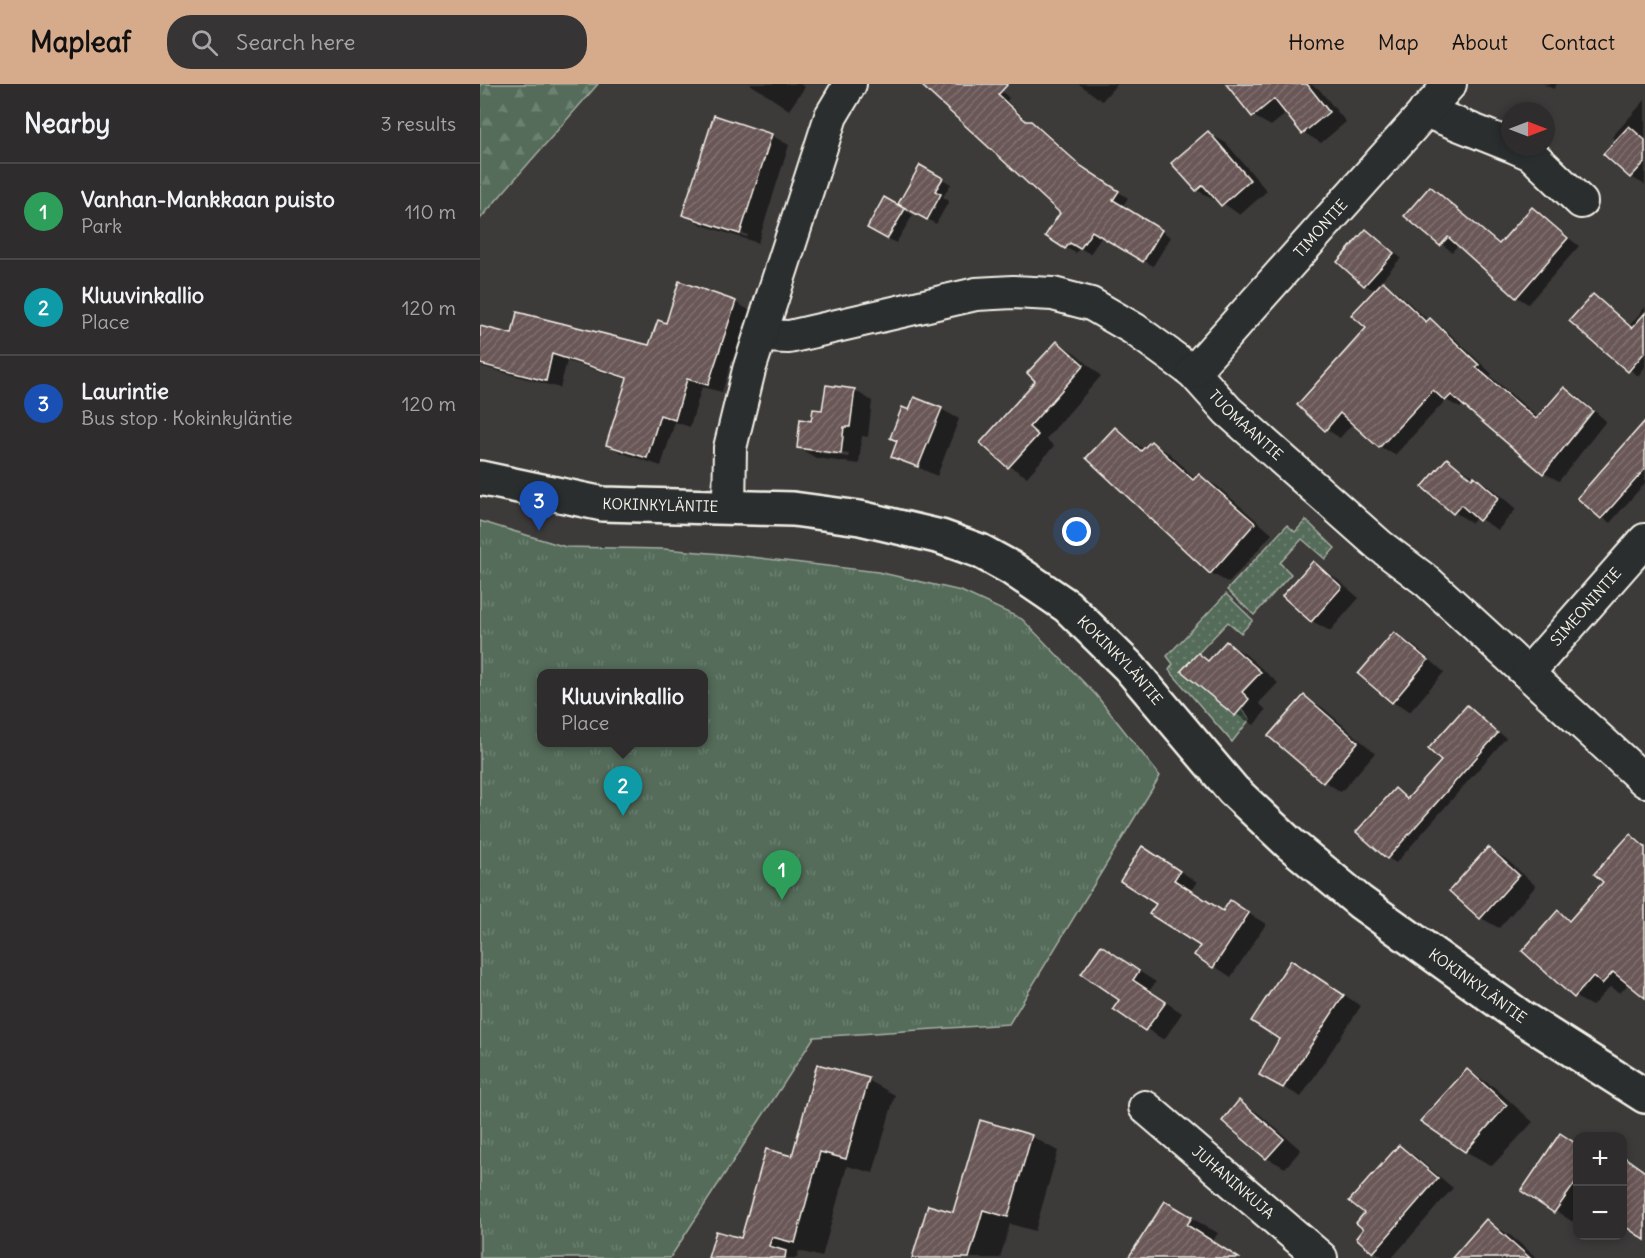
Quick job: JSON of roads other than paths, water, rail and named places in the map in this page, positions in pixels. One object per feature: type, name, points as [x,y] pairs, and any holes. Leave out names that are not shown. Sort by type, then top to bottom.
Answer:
[{"type":"main road","name":"KOKINKYLÄNTIE","points":[[480,478],[603,504],[793,509],[906,527],[961,544],[1011,568],[1066,606],[1121,660],[1233,790],[1289,843],[1360,902],[1512,1011],[1645,1096]]},
{"type":"street","points":[[729,507],[730,448],[761,336],[831,116],[850,84]]},
{"type":"street","name":"TIMONTIE","points":[[1193,372],[1450,84]]},
{"type":"street","points":[[1425,111],[1501,141]]},
{"type":"street","points":[[1534,156],[1581,202]]},
{"type":"street","name":"TUOMAANTIE","points":[[761,336],[789,337],[976,294],[1013,292],[1053,294],[1091,304],[1134,329],[1193,372],[1246,427],[1379,545],[1428,582],[1645,781]]},
{"type":"street","name":"SIMEONINTIE","points":[[1528,673],[1645,540]]},
{"type":"street","name":"JUHANINKUJA","points":[[1145,1107],[1321,1258]]},
{"type":"place","name":"Laurintie","points":[[539,531]]},
{"type":"place","name":"Kluuvinkallio","points":[[623,816]]},
{"type":"place","name":"Vanhan-Mankkaan puisto","points":[[782,900]]}]
